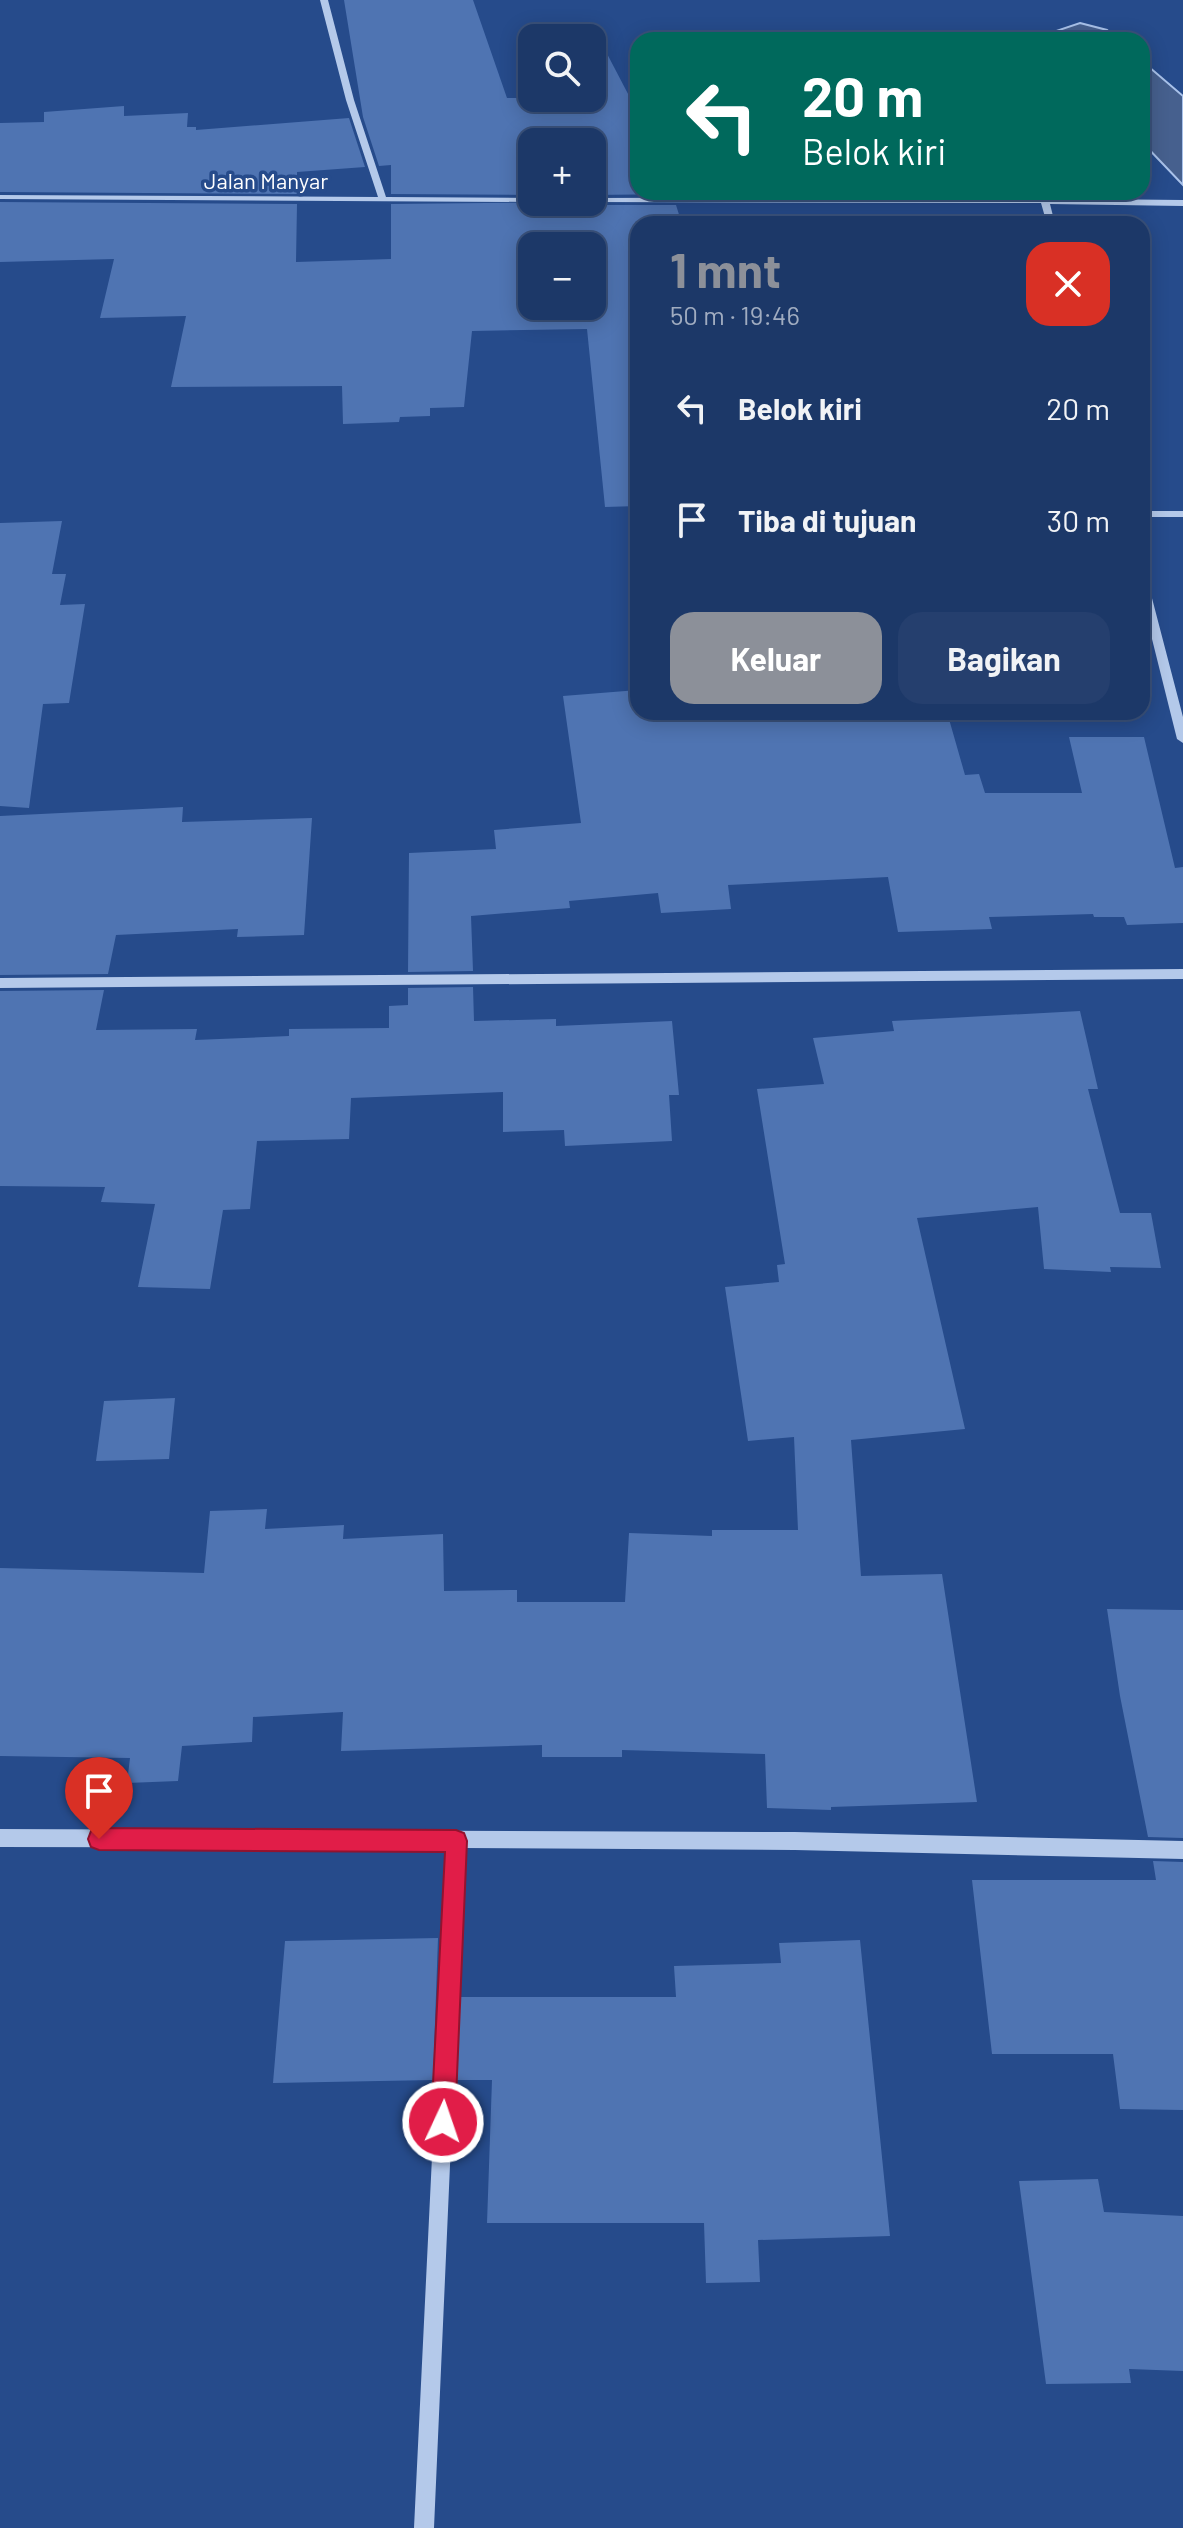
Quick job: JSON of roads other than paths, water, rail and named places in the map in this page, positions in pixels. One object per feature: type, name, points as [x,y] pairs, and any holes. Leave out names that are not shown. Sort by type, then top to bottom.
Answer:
[{"type":"street","points":[[324,0],[350,100],[383,199]]},
{"type":"street","name":"Jalan Manyar","points":[[0,197],[518,200]]},
{"type":"street","points":[[606,200],[1183,203]]},
{"type":"street","points":[[1045,201],[1049,216]]},
{"type":"street","points":[[1150,514],[1183,514]]},
{"type":"street","points":[[1150,610],[1183,739]]},
{"type":"street","points":[[0,983],[1183,974]]},
{"type":"street","points":[[0,1838],[795,1841],[1183,1850]]},
{"type":"street","points":[[424,2528],[456,1841]]},
{"type":"water","points":[[1080,23],[1109,32],[1053,32]]},
{"type":"water","points":[[1150,68],[1183,96],[1183,185],[1150,150]]}]
